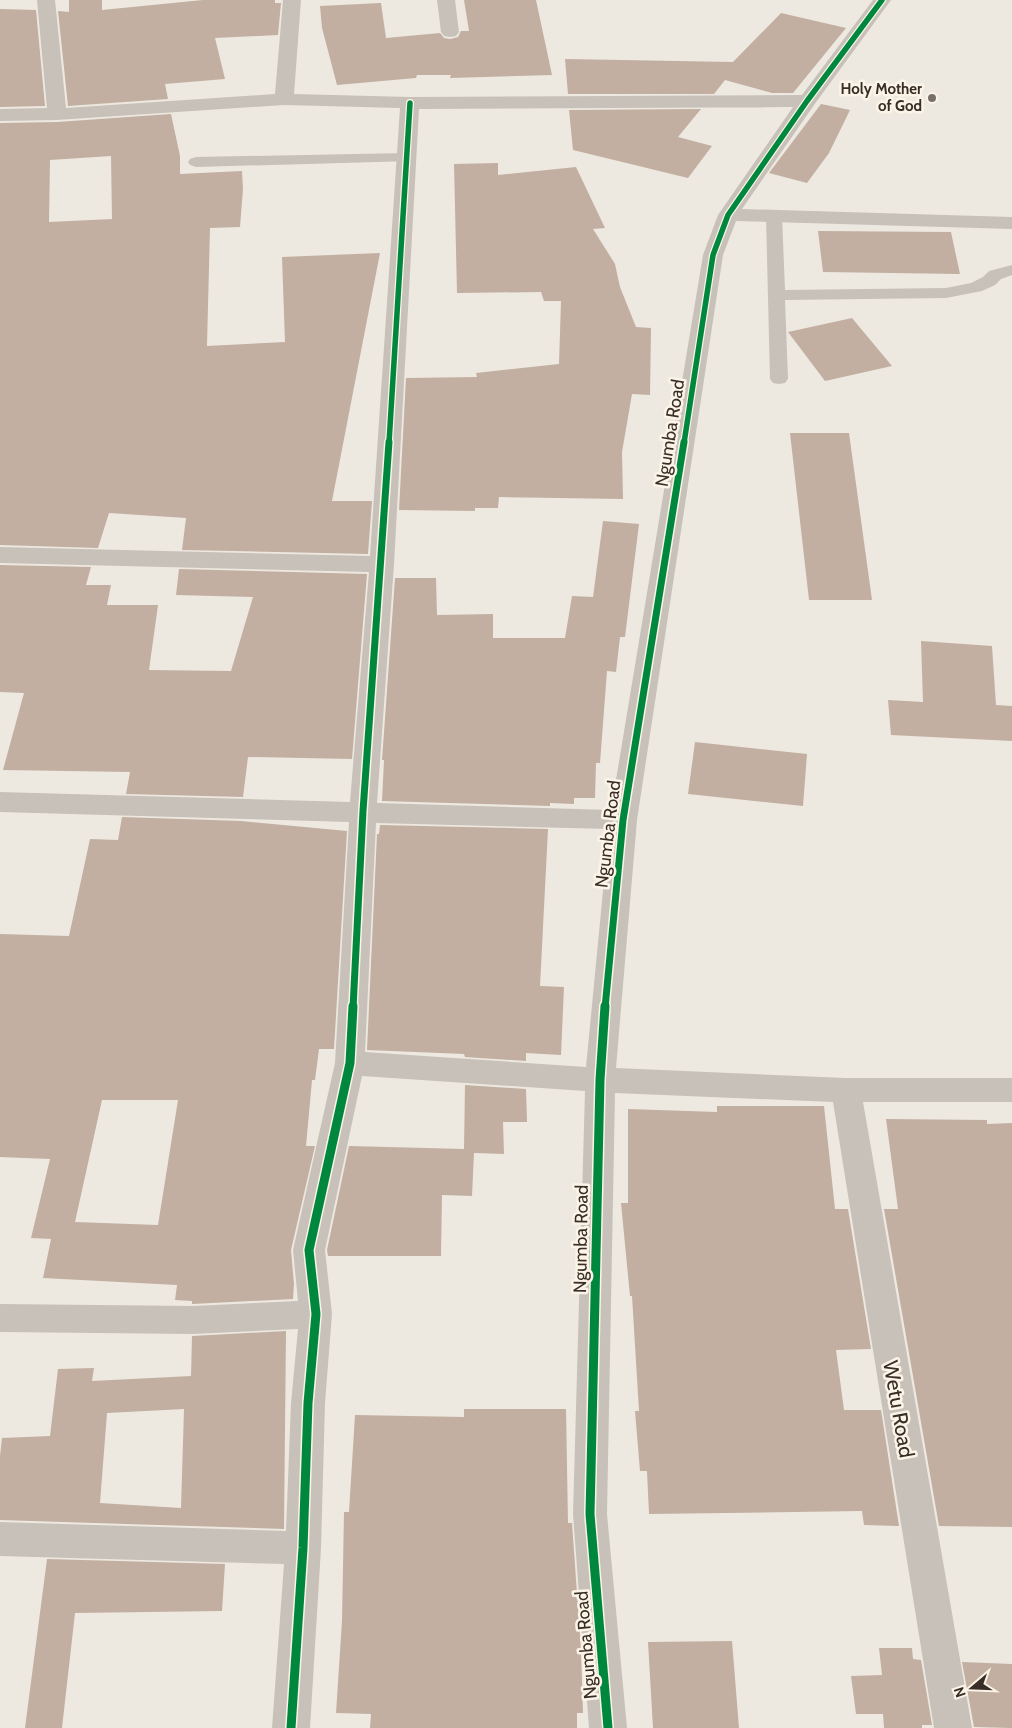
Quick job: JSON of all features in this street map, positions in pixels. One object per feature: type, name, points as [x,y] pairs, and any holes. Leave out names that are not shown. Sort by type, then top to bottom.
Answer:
[{"type":"street","points":[[46,0],[57,114]]},
{"type":"street","points":[[284,99],[292,0]]},
{"type":"street","points":[[446,0],[450,32]]},
{"type":"street","name":"Ngumba Road","points":[[608,1728],[590,1514],[600,1080],[623,820],[680,469],[705,300],[714,255],[728,215],[807,101],[882,0]]},
{"type":"street","points":[[0,115],[57,114],[284,99],[410,103],[807,101]]},
{"type":"street","points":[[291,1728],[303,1548],[308,1403],[316,1314],[309,1250],[350,1063],[363,811],[382,564],[410,103]]},
{"type":"street","points":[[728,215],[1012,223]]},
{"type":"street","points":[[0,555],[382,564]]},
{"type":"street","points":[[0,802],[623,820]]},
{"type":"street","points":[[350,1063],[600,1080],[846,1090],[958,1088],[1012,1090]]},
{"type":"street","name":"Wetu Road","points":[[846,1090],[953,1728]]},
{"type":"street","points":[[0,1318],[193,1320],[316,1314]]},
{"type":"street","points":[[0,1539],[303,1548]]},
{"type":"lane","points":[[196,162],[406,158]]},
{"type":"lane","points":[[774,216],[779,379]]},
{"type":"lane","points":[[777,295],[946,293],[976,287],[990,281],[995,275],[1012,270]]},
{"type":"building","points":[[69,0],[102,0],[102,10],[203,0],[275,0],[275,3],[281,3],[278,35],[215,38],[225,79],[165,84],[168,99],[68,106],[58,11],[69,12]]},
{"type":"building","points":[[464,0],[536,0],[552,75],[450,78],[451,75],[417,75],[416,78],[337,85],[322,28],[320,6],[381,3],[386,38],[440,33],[444,38],[450,39],[458,37],[461,31],[469,31]]},
{"type":"building","points":[[0,9],[36,10],[45,106],[0,107]]},
{"type":"building","points":[[781,13],[846,28],[793,93],[772,93],[725,80],[714,94],[568,94],[565,59],[733,62]]},
{"type":"building","points":[[821,104],[850,110],[829,153],[807,183],[769,173]]},
{"type":"building","points":[[701,109],[678,137],[712,146],[688,178],[573,150],[569,110]]},
{"type":"building","points":[[171,114],[180,156],[180,174],[242,171],[243,189],[240,227],[210,228],[207,346],[285,342],[282,257],[380,253],[332,501],[372,501],[368,554],[182,550],[186,518],[109,513],[98,548],[0,545],[0,123],[57,122]],"holes":[[[111,156],[112,219],[49,222],[50,160]]]},
{"type":"building","points":[[498,163],[498,175],[576,167],[605,228],[593,229],[615,264],[620,287],[636,327],[651,328],[650,395],[632,394],[622,452],[623,499],[499,497],[498,508],[475,508],[475,511],[399,510],[406,378],[477,377],[476,373],[559,364],[561,301],[544,301],[541,292],[457,293],[454,164]]},
{"type":"building","points":[[818,231],[951,232],[960,274],[823,272]]},
{"type":"building","points":[[852,318],[892,366],[825,381],[788,332]]},
{"type":"building","points":[[790,433],[849,433],[872,600],[809,600]]},
{"type":"building","points":[[603,521],[639,524],[625,637],[620,637],[616,672],[607,671],[600,763],[596,763],[595,798],[574,798],[574,804],[550,803],[550,806],[382,801],[384,760],[382,760],[395,578],[436,578],[437,615],[493,614],[493,638],[565,638],[572,596],[593,597]]},
{"type":"building","points":[[0,565],[91,567],[86,585],[111,585],[107,605],[158,605],[149,670],[231,671],[253,597],[176,595],[179,569],[367,574],[352,759],[248,757],[243,797],[126,794],[130,772],[3,770],[24,693],[0,692]]},
{"type":"building","points":[[921,641],[992,646],[996,705],[1012,706],[1012,741],[891,735],[888,700],[923,702]]},
{"type":"building","points":[[695,742],[807,754],[803,806],[688,794]]},
{"type":"building","points":[[122,817],[241,821],[347,831],[334,1049],[319,1049],[315,1080],[312,1080],[306,1146],[315,1146],[291,1250],[294,1284],[293,1299],[192,1304],[192,1301],[175,1300],[177,1285],[43,1278],[51,1239],[31,1238],[50,1159],[0,1157],[0,934],[69,936],[90,839],[118,840]],"holes":[[[102,1100],[178,1100],[158,1225],[75,1222]]]},
{"type":"building","points":[[380,825],[548,829],[540,986],[564,987],[561,1055],[526,1053],[526,1061],[465,1057],[464,1054],[367,1050],[377,834],[379,834]]},
{"type":"building","points":[[465,1085],[526,1089],[527,1122],[503,1122],[504,1154],[474,1153],[472,1196],[442,1195],[441,1256],[328,1256],[327,1250],[349,1146],[464,1149]]},
{"type":"building","points":[[717,1106],[824,1106],[835,1209],[848,1209],[871,1349],[836,1350],[844,1410],[881,1410],[899,1526],[864,1525],[862,1511],[649,1514],[647,1471],[640,1471],[635,1411],[639,1411],[632,1296],[630,1296],[621,1203],[628,1203],[628,1109],[717,1112]]},
{"type":"building","points":[[886,1119],[987,1120],[987,1124],[1012,1123],[1012,1527],[939,1526],[884,1209],[898,1209]]},
{"type":"building","points":[[286,1331],[284,1529],[0,1520],[0,1456],[2,1438],[50,1436],[58,1369],[94,1368],[92,1381],[191,1376],[192,1336]],"holes":[[[184,1409],[181,1508],[100,1503],[107,1413]]]},
{"type":"building","points":[[464,1409],[566,1409],[568,1523],[572,1523],[581,1650],[583,1713],[577,1713],[577,1728],[370,1728],[371,1714],[336,1713],[342,1621],[344,1512],[349,1512],[355,1415],[464,1417]]},
{"type":"building","points":[[47,1559],[225,1564],[222,1611],[75,1613],[62,1728],[25,1728]]},
{"type":"building","points":[[732,1641],[739,1728],[653,1728],[648,1642]]},
{"type":"building","points":[[879,1648],[912,1648],[913,1659],[921,1660],[932,1725],[922,1725],[922,1728],[884,1728],[883,1714],[856,1714],[851,1676],[882,1675]]},
{"type":"building","points":[[962,1662],[1012,1664],[1012,1728],[974,1727]]},
{"type":"cycle path","points":[[608,1728],[590,1514],[600,1080],[623,820],[652,636],[713,255],[728,215],[807,101],[882,0]]},
{"type":"cycle path","points":[[291,1728],[303,1548],[308,1403],[316,1314],[309,1250],[350,1063],[363,811],[382,564],[410,103]]},
{"type":"place","name":"Holy Mother of God","points":[[932,98]]}]
